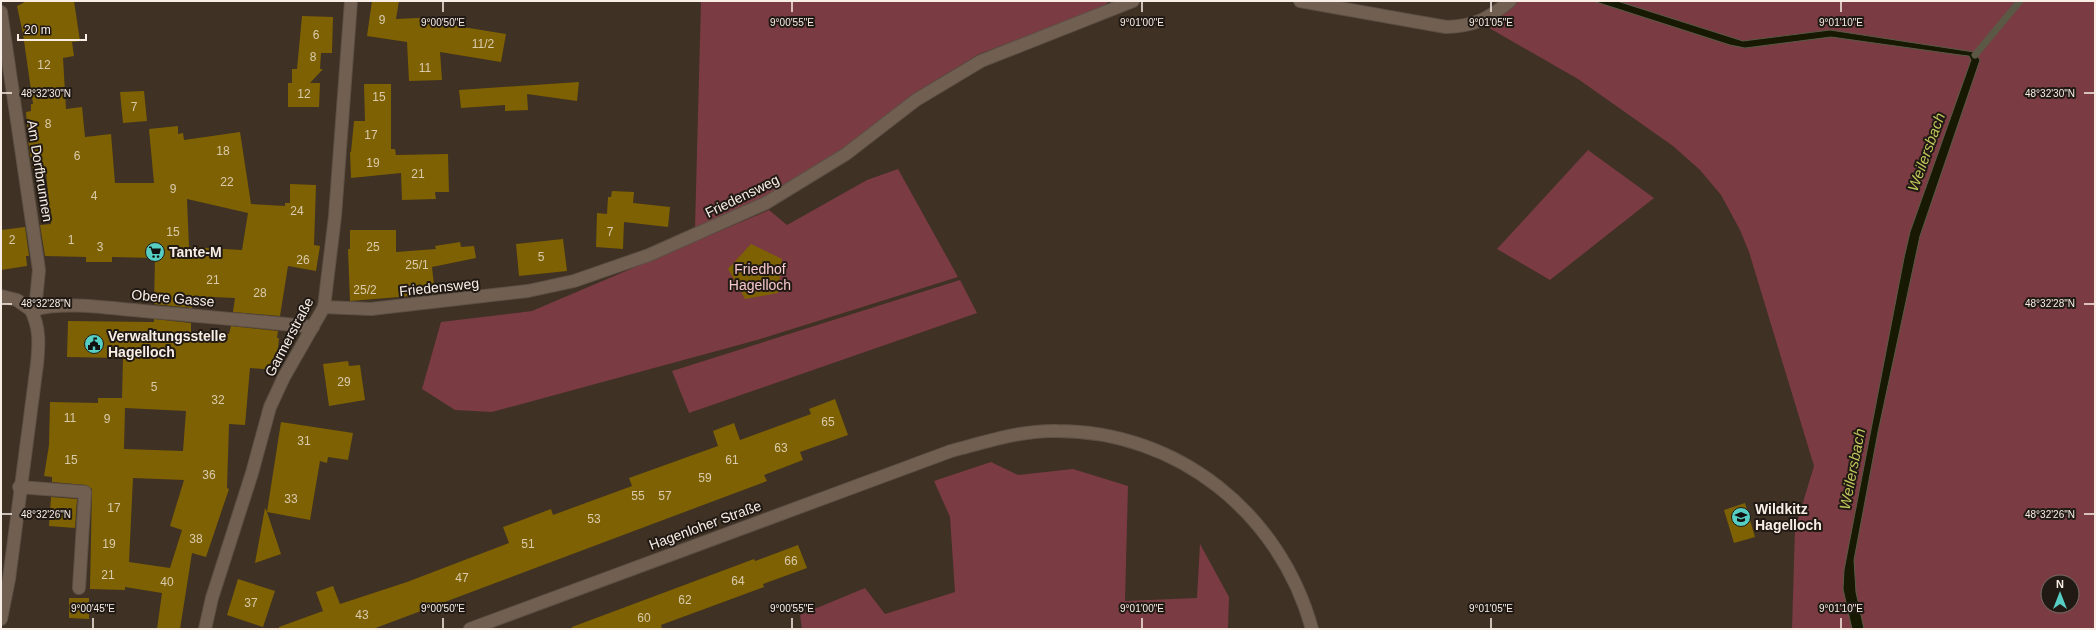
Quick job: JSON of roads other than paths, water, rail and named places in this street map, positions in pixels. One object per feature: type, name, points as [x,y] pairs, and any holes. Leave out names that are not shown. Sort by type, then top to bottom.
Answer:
[{"type":"street","name":"Garmerstraße","points":[[205,629],[212,598],[250,480],[270,407],[284,377],[324,307],[335,216],[351,1]]},
{"type":"street","name":"Friedensweg","points":[[324,307],[370,309],[528,291],[574,281],[642,258],[766,203],[846,154],[916,100],[981,61],[1132,1]]},
{"type":"street","points":[[1300,1],[1446,27],[1463,26],[1486,19],[1510,1]]},
{"type":"street","name":"Am Dorfbrunnen","points":[[1,12],[39,270],[36,300],[31,310]]},
{"type":"street","points":[[1,296],[17,300],[31,310],[37,322],[38,350],[19,487],[9,579],[1,619]]},
{"type":"street","name":"Obere Gasse","points":[[31,310],[45,307],[74,305],[212,316],[313,327]]},
{"type":"street","name":"Hagenloher Straße","points":[[470,629],[951,451],[1008,436],[1032,432],[1071,431],[1108,435],[1131,440],[1183,462],[1212,481],[1234,500],[1268,537],[1292,577],[1312,629]]},
{"type":"street","points":[[19,487],[85,492],[79,588]]},
{"type":"waterway","points":[[1975,55],[2020,1]]},
{"type":"place","name":"Tante-M","points":[[155,252]]},
{"type":"place","name":"Verwaltungsstelle Hagelloch","points":[[94,344]]},
{"type":"place","name":"Wildkitz Hagelloch","points":[[1741,517]]},
{"type":"water label","name":"Weilersbach","points":[[1926,152]]},
{"type":"water label","name":"Weilersbach","points":[[1852,469]]},
{"type":"park label","name":"Friedhof Hagelloch","points":[[760,278]]}]
